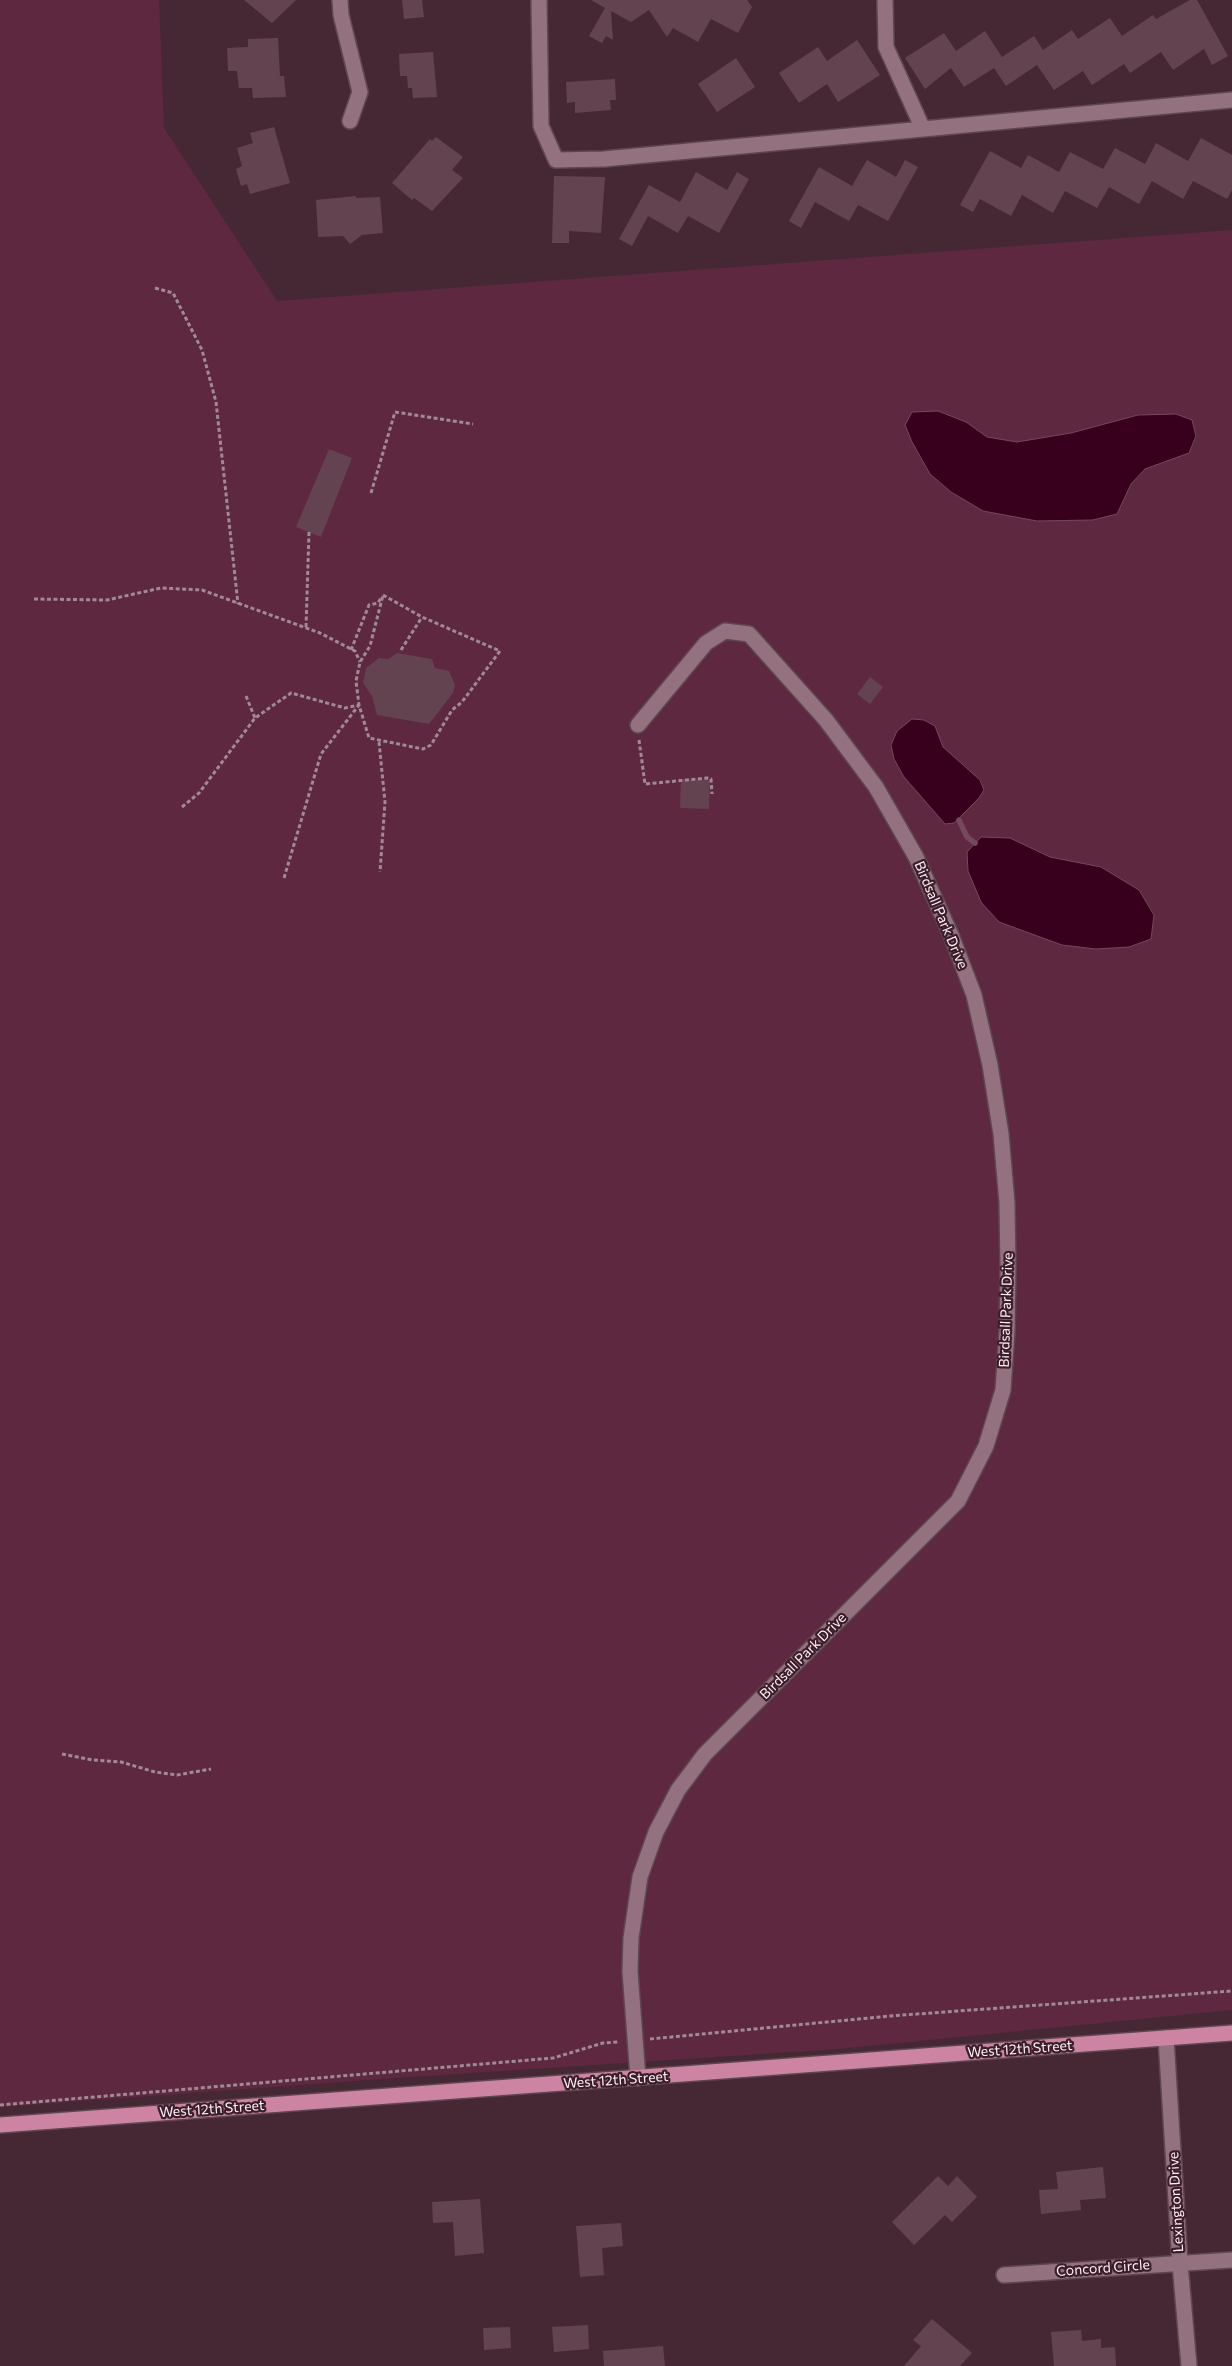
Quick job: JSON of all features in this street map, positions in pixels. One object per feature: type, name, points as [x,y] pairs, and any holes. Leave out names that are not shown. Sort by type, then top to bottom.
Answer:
[{"type":"main road","name":"West 12th Street","points":[[0,2125],[1232,2033]]},
{"type":"street","points":[[340,0],[341,15],[360,92],[350,121]]},
{"type":"street","points":[[539,0],[541,126],[556,160],[604,159],[1232,100]]},
{"type":"street","points":[[885,0],[886,47],[923,129]]},
{"type":"street","name":"Birdsall Park Drive","points":[[638,725],[706,644],[725,631],[748,634],[826,720],[876,787],[916,857],[974,994],[990,1065],[1002,1134],[1007,1202],[1008,1267],[1007,1332],[1003,1390],[986,1446],[958,1501],[705,1754],[678,1790],[664,1817],[642,1870],[632,1916],[630,1971],[638,2078]]},
{"type":"street","name":"Lexington Drive","points":[[1166,2038],[1180,2264],[1189,2366]]},
{"type":"street","name":"Concord Circle","points":[[1004,2275],[1232,2260]]},
{"type":"path","points":[[155,288],[173,294],[202,350],[214,394],[238,604]]},
{"type":"path","points":[[371,493],[395,412],[472,424]]},
{"type":"path","points":[[306,627],[310,532]]},
{"type":"path","points":[[34,600],[107,600],[161,588],[202,590],[306,627],[355,651],[360,662]]},
{"type":"path","points":[[351,650],[369,605],[378,603],[383,595]]},
{"type":"path","points":[[383,595],[422,617],[500,651],[462,702],[452,710],[431,745],[423,749],[378,742],[369,738],[359,705],[356,681],[360,662],[370,646],[383,595]]},
{"type":"path","points":[[401,650],[422,617]]},
{"type":"path","points":[[182,807],[199,793],[255,718],[291,693],[345,708],[359,705]]},
{"type":"path","points":[[246,696],[255,718]]},
{"type":"path","points":[[284,878],[321,754],[359,705]]},
{"type":"path","points":[[638,725],[645,784],[707,778],[711,779],[712,794]]},
{"type":"path","points":[[378,742],[385,802],[380,872]]},
{"type":"path","points":[[62,1754],[93,1760],[121,1762],[155,1772],[176,1774],[211,1769]]},
{"type":"path","points":[[0,2105],[554,2058],[603,2043],[890,2016],[1232,1991]]},
{"type":"shaded area","points":[[0,0],[159,0],[164,128],[277,301],[1232,230],[1232,2010],[838,2049],[395,2078],[0,2107]]},
{"type":"shaded area","points":[[938,411],[966,422],[987,437],[1017,442],[1071,433],[1138,415],[1176,414],[1192,420],[1196,436],[1189,453],[1145,469],[1131,484],[1117,514],[1093,520],[1037,521],[983,511],[951,492],[930,474],[905,425],[912,412]]},
{"type":"shaded area","points":[[912,719],[924,720],[935,726],[943,747],[980,780],[984,790],[979,798],[954,823],[945,824],[904,777],[894,759],[891,745],[897,731]]},
{"type":"shaded area","points":[[981,837],[1010,838],[1050,857],[1101,867],[1139,890],[1154,915],[1151,939],[1129,947],[1096,949],[1062,945],[999,922],[981,902],[968,871],[967,852]]},
{"type":"building","points":[[244,0],[296,0],[272,23]]},
{"type":"building","points":[[402,0],[422,0],[424,17],[404,19]]},
{"type":"building","points":[[591,0],[747,0],[752,7],[738,33],[711,19],[698,42],[673,28],[667,37],[649,10],[631,22],[611,11],[613,40],[606,36],[602,43],[589,36],[605,8]]},
{"type":"building","points":[[1190,0],[1197,0],[1228,56],[1212,65],[1204,49],[1173,70],[1161,52],[1130,73],[1124,64],[1092,85],[1083,71],[1054,90],[1037,65],[1006,86],[994,68],[964,87],[951,68],[925,89],[905,58],[944,33],[956,51],[985,31],[1002,57],[1034,36],[1043,50],[1072,30],[1078,39],[1110,18],[1122,36],[1153,15],[1156,19]]},
{"type":"building","points":[[278,38],[280,76],[284,76],[286,97],[253,98],[252,88],[239,88],[237,71],[228,71],[227,48],[248,47],[248,39]]},
{"type":"building","points":[[857,40],[880,75],[838,102],[827,84],[799,103],[779,73],[818,47],[827,61]]},
{"type":"building","points":[[433,52],[437,97],[413,98],[412,88],[408,88],[407,76],[400,76],[399,54]]},
{"type":"building","points":[[736,58],[755,87],[717,112],[698,84]]},
{"type":"building","points":[[615,79],[616,100],[610,100],[611,110],[575,113],[575,102],[567,103],[566,82]]},
{"type":"building","points":[[274,127],[290,183],[250,194],[247,184],[241,186],[236,169],[242,166],[237,148],[253,143],[250,133]]},
{"type":"building","points":[[436,137],[463,157],[452,170],[463,178],[432,211],[414,198],[412,200],[392,183],[430,139],[432,141]]},
{"type":"building","points":[[1201,138],[1232,155],[1232,190],[1227,199],[1193,181],[1183,199],[1152,181],[1139,204],[1109,187],[1097,208],[1065,191],[1053,213],[1022,195],[1011,216],[980,199],[973,212],[960,205],[990,151],[1021,168],[1028,155],[1059,172],[1070,152],[1103,169],[1115,148],[1145,164],[1156,143],[1188,161]]},
{"type":"building","points":[[867,160],[896,177],[905,160],[918,167],[888,221],[858,205],[849,221],[815,202],[801,228],[789,221],[819,167],[852,186]]},
{"type":"building","points":[[696,172],[727,190],[737,172],[749,179],[719,233],[688,216],[678,233],[648,216],[632,246],[619,239],[649,185],[680,202]]},
{"type":"building","points":[[554,176],[605,177],[601,233],[569,231],[569,243],[552,243]]},
{"type":"building","points":[[356,196],[356,198],[380,197],[383,233],[362,235],[350,244],[343,236],[318,237],[316,200]]},
{"type":"building","points":[[329,449],[352,458],[321,537],[296,527]]},
{"type":"building","points":[[397,653],[432,659],[435,668],[449,671],[455,685],[453,693],[429,724],[377,715],[372,696],[363,683],[366,668],[379,658],[388,659]]},
{"type":"building","points":[[870,677],[883,687],[870,704],[857,694]]},
{"type":"building","points":[[681,779],[710,780],[709,809],[680,808]]},
{"type":"building","points":[[1103,2167],[1106,2198],[1080,2200],[1081,2210],[1041,2214],[1039,2190],[1058,2189],[1056,2172]]},
{"type":"building","points":[[938,2176],[948,2186],[957,2176],[977,2197],[952,2222],[945,2215],[914,2245],[892,2222]]},
{"type":"building","points":[[480,2199],[484,2253],[455,2256],[453,2222],[433,2223],[432,2202]]},
{"type":"building","points":[[621,2223],[623,2246],[602,2248],[604,2275],[580,2277],[576,2226]]},
{"type":"building","points":[[932,2319],[972,2353],[960,2366],[904,2366],[921,2346],[913,2340]]},
{"type":"building","points":[[588,2325],[589,2349],[554,2352],[552,2327]]},
{"type":"building","points":[[510,2327],[511,2348],[484,2350],[483,2328]]},
{"type":"building","points":[[1081,2330],[1082,2341],[1101,2339],[1101,2348],[1115,2347],[1116,2366],[1054,2366],[1051,2332]]},
{"type":"building","points":[[663,2346],[665,2366],[604,2366],[603,2351]]},
{"type":"waterway","points":[[959,820],[967,837],[975,843]]}]
